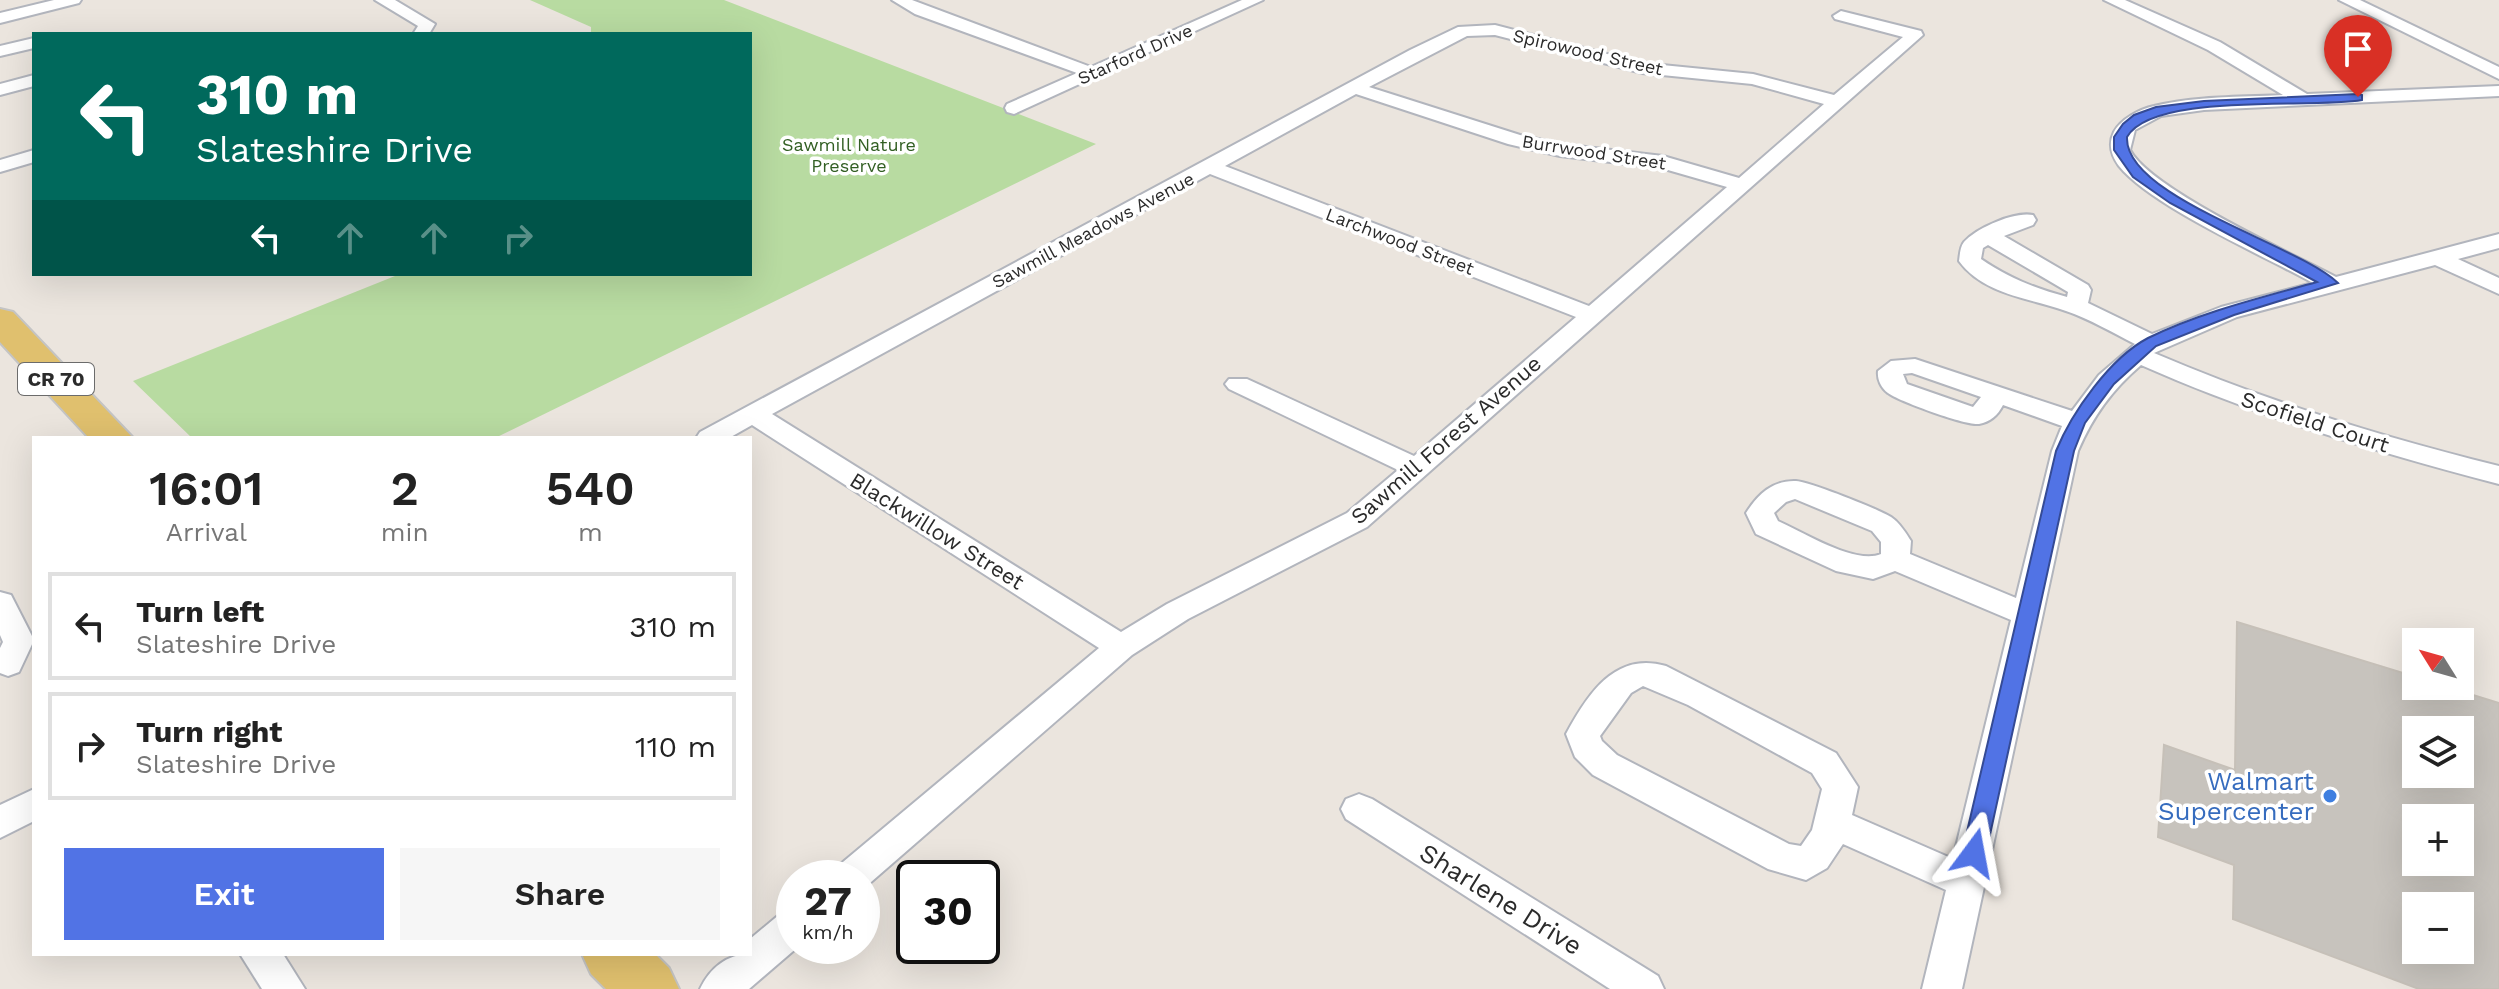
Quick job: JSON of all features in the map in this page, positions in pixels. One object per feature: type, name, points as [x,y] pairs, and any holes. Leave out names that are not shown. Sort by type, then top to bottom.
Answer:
[{"type":"main road","name":"CR 70","points":[[0,320],[110,436]]},
{"type":"main road","points":[[615,956],[647,989]]},
{"type":"street","points":[[5,17],[73,0]]},
{"type":"street","points":[[383,0],[420,26]]},
{"type":"street","points":[[900,0],[921,11],[1092,73]]},
{"type":"street","points":[[2112,0],[2214,46],[2302,99]]},
{"type":"street","points":[[2347,0],[2499,74]]},
{"type":"street","name":"Starford Drive","points":[[1014,108],[1244,1]]},
{"type":"street","name":"Sawmill Forest Avenue","points":[[871,860],[1152,624],[1318,544],[1357,520],[1915,35],[1841,16]]},
{"type":"street","points":[[5,17],[32,32]]},
{"type":"street","name":"Spirowood Street","points":[[1479,30],[1510,33],[1642,68],[1753,79],[1838,102]]},
{"type":"street","name":"Sawmill Meadows Avenue","points":[[713,436],[1453,35],[1479,30]]},
{"type":"street","points":[[0,51],[32,43]]},
{"type":"street","points":[[0,90],[32,81]]},
{"type":"street","name":"Burrwood Street","points":[[1355,88],[1515,140],[1560,150],[1663,162],[1742,185]]},
{"type":"street","points":[[2330,283],[2175,200],[2138,174],[2120,150],[2121,137],[2127,126],[2156,111],[2204,104],[2499,91]]},
{"type":"street","points":[[0,103],[32,96]]},
{"type":"street","points":[[0,166],[32,157]]},
{"type":"street","name":"Larchwood Street","points":[[1209,167],[1592,315]]},
{"type":"street","points":[[1987,235],[2025,220]]},
{"type":"street","points":[[1987,235],[2080,290],[2080,300],[2076,306]]},
{"type":"street","name":"Scofield Court","points":[[1987,235],[1972,246],[1970,261],[1995,279],[2018,291],[2076,306],[2144,349],[2263,407],[2338,432],[2499,475]]},
{"type":"street","points":[[1942,989],[2065,451],[2077,422],[2108,380],[2144,349],[2229,312],[2499,241]]},
{"type":"street","points":[[2437,257],[2499,287]]},
{"type":"street","points":[[1238,384],[1415,467]]},
{"type":"street","points":[[1995,394],[2077,422]]},
{"type":"street","name":"Blackwillow Street","points":[[753,414],[1121,647]]},
{"type":"street","points":[[1895,559],[2028,615]]},
{"type":"street","points":[[0,603],[19,642],[14,667]]},
{"type":"street","points":[[1638,673],[1655,675],[1824,763],[1840,787],[1833,823],[1819,856],[1806,864],[1781,858],[1605,765],[1587,748],[1583,734],[1619,684],[1638,673]]},
{"type":"street","points":[[0,823],[32,805]]},
{"type":"street","name":"Sharlene Drive","points":[[1359,809],[1644,989]]},
{"type":"street","points":[[1833,823],[1967,882]]},
{"type":"street","points":[[720,989],[776,941]]},
{"type":"street","points":[[261,956],[285,989]]},
{"type":"green space","name":"Sawmill Nature Preserve","points":[[530,0],[724,0],[1096,144],[499,436],[190,436],[133,381],[395,276],[752,276],[752,32],[591,32],[591,27]]},
{"type":"building","name":"Walmart Supercenter","points":[[2237,622],[2402,673],[2402,700],[2474,700],[2474,695],[2499,703],[2499,989],[2419,989],[2233,919],[2234,865],[2158,837],[2164,745],[2235,770]]},
{"type":"place","name":"Walmart Supercenter","points":[[2330,796]]},
{"type":"route","points":[[1974,853],[2065,451],[2077,422],[2108,380],[2151,343],[2229,312],[2330,283],[2175,200],[2126,162],[2120,150],[2121,137],[2127,126],[2156,111],[2204,104],[2358,97]]}]
